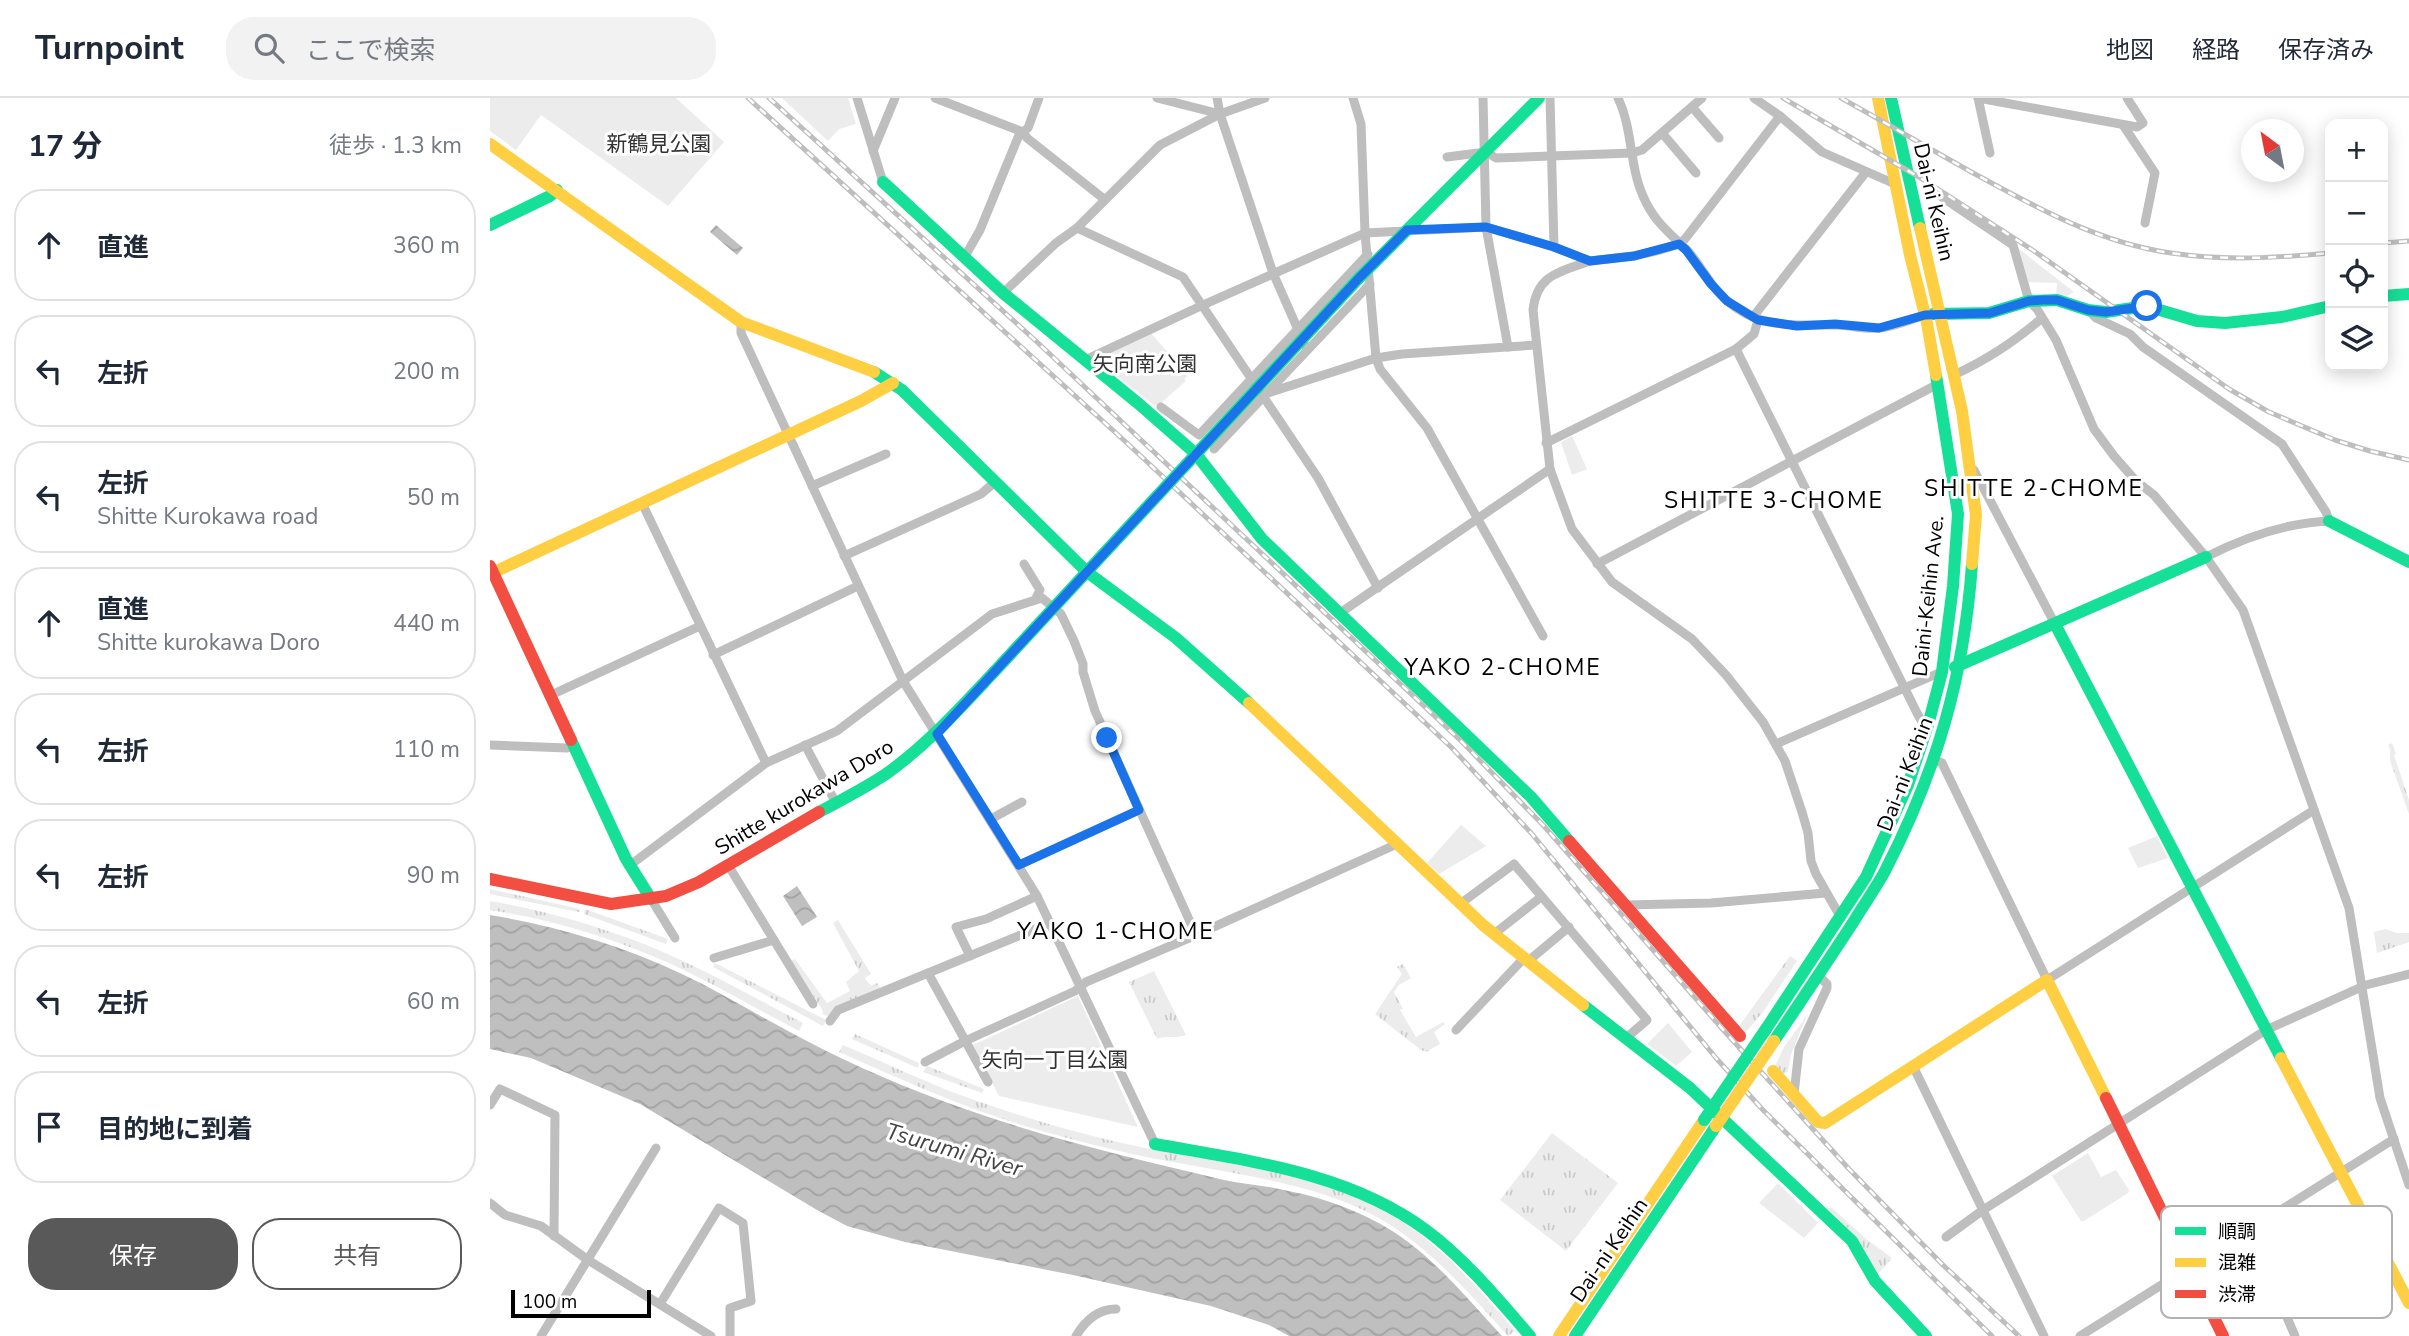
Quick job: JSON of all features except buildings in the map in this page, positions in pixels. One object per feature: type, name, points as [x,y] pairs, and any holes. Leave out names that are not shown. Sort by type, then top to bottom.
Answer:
[{"type":"main road","name":"Shitte kurokawa Doro","points":[[490,879],[611,904],[666,896],[699,882],[912,756],[937,734],[1195,454],[1364,281],[1369,261],[1407,230],[1539,98]]},
{"type":"main road","name":"Daini-Keihin Ave.","points":[[1559,1336],[1866,877],[1908,785],[1942,672],[1953,586],[1958,514],[1925,315],[1878,98]]},
{"type":"main road","name":"Dai-ni Keihin","points":[[1575,1336],[1819,976],[1884,873],[1935,760],[1960,665],[1976,515],[1962,411],[1891,98]]},
{"type":"main road","points":[[490,144],[741,322],[870,369],[893,383],[1087,572],[1176,638],[1231,685],[1280,735],[1460,904],[1525,961],[1690,1088],[1852,1241],[1875,1280],[1926,1336]]},
{"type":"main road","points":[[883,182],[1003,293],[1139,404],[1195,454],[1262,539],[1504,769],[1741,1036]]},
{"type":"main road","points":[[490,225],[550,197],[557,190]]},
{"type":"main road","points":[[2388,296],[2409,295]]},
{"type":"main road","points":[[1925,315],[1990,313],[2029,301],[2057,300],[2088,310],[2106,312],[2147,306],[2197,321],[2225,323],[2282,317],[2325,307]]},
{"type":"main road","points":[[651,899],[629,866],[491,571],[861,401],[893,383]]},
{"type":"main road","points":[[2329,521],[2409,562]]},
{"type":"main road","points":[[1942,672],[2206,557]]},
{"type":"main road","points":[[2055,624],[2358,1206]]},
{"type":"main road","points":[[1773,1071],[1818,1122],[1825,1123],[2047,980],[2161,1211]]},
{"type":"main road","points":[[1155,1144],[1285,1169],[1330,1181],[1368,1196],[1424,1229],[1450,1250],[1530,1336]]},
{"type":"main road","points":[[2392,1270],[2409,1303]]},
{"type":"main road","points":[[2214,1318],[2223,1336]]},
{"type":"street","points":[[857,98],[883,182]]},
{"type":"street","points":[[873,151],[895,98]]},
{"type":"street","points":[[935,98],[1023,132],[1104,200]]},
{"type":"street","points":[[964,258],[980,230],[1019,135],[1028,128],[1039,98]]},
{"type":"street","points":[[1157,98],[1220,114]]},
{"type":"street","points":[[1217,98],[1273,273],[1307,350]]},
{"type":"street","points":[[1003,293],[1056,243],[1077,228],[1160,145],[1220,114],[1265,98]]},
{"type":"street","points":[[1161,407],[1199,436],[1297,328],[1369,261],[1361,124],[1353,98]]},
{"type":"street","points":[[1483,98],[1486,227],[1508,347]]},
{"type":"street","points":[[1550,98],[1554,247]]},
{"type":"street","points":[[1618,98],[1626,115],[1637,181],[1647,205],[1665,232],[1686,250],[1727,301],[1755,318],[1797,326],[1835,324],[1879,328],[1925,315]]},
{"type":"street","points":[[1447,157],[1486,152],[1496,158],[1632,153],[1642,150],[1702,98]]},
{"type":"street","points":[[1755,98],[1822,152],[1897,185]]},
{"type":"street","points":[[1990,153],[1978,98],[2137,127],[2143,123],[2127,98]]},
{"type":"street","points":[[1692,107],[1719,138]]},
{"type":"street","points":[[1780,116],[1679,244],[1634,256],[1590,261],[1554,274],[1541,284],[1534,299],[1533,310],[1550,469],[1572,529],[1612,582],[1692,639],[1726,675],[1763,722],[1785,761],[1808,833],[1811,861],[1825,893],[1841,918]]},
{"type":"street","points":[[2123,125],[2155,173],[2145,223]]},
{"type":"street","points":[[1662,133],[1696,173]]},
{"type":"street","points":[[1546,443],[1736,349],[1754,334],[1755,318],[1866,172]]},
{"type":"street","points":[[1933,191],[2014,245],[2029,301],[2056,340],[2099,436],[2136,481],[2154,495],[2206,557],[2244,610],[2349,908],[2380,1098],[2394,1139],[2404,1158],[2409,1185]]},
{"type":"street","points":[[1085,360],[1366,233],[1486,227],[1554,247],[1590,261]]},
{"type":"street","points":[[1077,228],[1183,277],[1251,378],[1266,395],[1318,478],[1378,588]]},
{"type":"street","points":[[1214,449],[1307,350],[1364,281]]},
{"type":"street","points":[[1364,281],[1380,369],[1427,428],[1543,636]]},
{"type":"street","points":[[2088,310],[2096,318],[2130,334],[2143,347],[2282,444],[2329,521],[2278,528],[2244,538],[2206,557]]},
{"type":"street","points":[[1954,375],[1988,359],[2041,319]]},
{"type":"street","points":[[741,322],[741,333],[903,681],[1037,896],[1155,1144]]},
{"type":"street","points":[[1266,395],[1376,358],[1536,345]]},
{"type":"street","points":[[1736,349],[1922,722],[1928,725]]},
{"type":"street","points":[[1597,564],[1938,384]]},
{"type":"street","points":[[812,486],[886,454]]},
{"type":"street","points":[[1969,463],[2055,624]]},
{"type":"street","points":[[1340,613],[1550,469]]},
{"type":"street","points":[[844,556],[981,494],[994,483]]},
{"type":"street","points":[[642,503],[766,763]]},
{"type":"street","points":[[1024,564],[1040,590],[1037,598]]},
{"type":"street","points":[[713,655],[858,586]]},
{"type":"street","points":[[629,866],[766,763],[837,731],[992,614],[1042,597],[1061,614],[1074,641],[1095,711],[1196,935]]},
{"type":"street","points":[[549,696],[700,626]]},
{"type":"street","points":[[1776,744],[1942,672]]},
{"type":"street","points":[[490,745],[573,746]]},
{"type":"street","points":[[805,746],[836,803]]},
{"type":"street","points":[[1935,760],[1942,763],[2047,980],[2314,810]]},
{"type":"street","points":[[991,819],[1022,802]]},
{"type":"street","points":[[1019,865],[1139,810]]},
{"type":"street","points":[[925,1062],[1086,982],[1397,844]]},
{"type":"street","points":[[1460,904],[1514,864],[1647,1020],[1625,1039]]},
{"type":"street","points":[[728,865],[813,1004]]},
{"type":"street","points":[[1626,905],[1711,903],[1825,893]]},
{"type":"street","points":[[970,956],[956,927],[986,919],[1037,896]]},
{"type":"street","points":[[1494,934],[1541,897]]},
{"type":"street","points":[[651,899],[675,937]]},
{"type":"street","points":[[830,1021],[838,1010],[1050,922]]},
{"type":"street","points":[[1456,1030],[1525,961],[1569,928]]},
{"type":"street","points":[[714,958],[774,940]]},
{"type":"street","points":[[928,973],[988,1082]]},
{"type":"street","points":[[1946,1237],[1983,1210],[2266,1030],[2366,985],[2409,974]]},
{"type":"street","points":[[1794,1094],[1798,1049],[1827,988],[1827,984],[1819,976]]},
{"type":"street","points":[[1913,1066],[2044,1336]]},
{"type":"street","points":[[490,1105],[500,1089],[555,1115],[554,1236]]},
{"type":"street","points":[[2288,1206],[2394,1139]]},
{"type":"street","points":[[541,1336],[656,1148]]},
{"type":"street","points":[[490,1203],[505,1215],[541,1227],[588,1260],[711,1336]]},
{"type":"street","points":[[660,1304],[719,1208],[743,1223],[751,1301],[730,1308],[730,1336]]},
{"type":"street","points":[[2080,1336],[2161,1285]]},
{"type":"street","points":[[1076,1336],[1098,1312],[1116,1309]]},
{"type":"street","points":[[2287,1318],[2295,1336]]},
{"type":"green space","name":"新鶴見公園","points":[[490,98],[676,98],[724,142],[668,206],[541,115],[516,150],[490,131]]},
{"type":"green space","points":[[782,98],[848,98],[856,124],[839,129],[828,141]]},
{"type":"green space","points":[[2019,249],[2074,292],[2065,297],[2056,294],[2057,283],[2028,282]]},
{"type":"green space","name":"矢向南公園","points":[[1151,333],[1188,376],[1184,379],[1186,381],[1155,406],[1098,361],[1098,358]]},
{"type":"green space","points":[[1572,436],[1587,469],[1572,475],[1561,442]]},
{"type":"green space","points":[[2392,743],[2409,800],[2409,814],[2390,761],[2388,745]]},
{"type":"green space","points":[[1461,825],[1486,846],[1439,874],[1427,863]]},
{"type":"green space","points":[[2157,836],[2168,858],[2138,868],[2128,848]]},
{"type":"green space","points":[[490,889],[580,909],[579,912],[490,894]]},
{"type":"green space","points":[[490,901],[568,919],[644,944],[803,1023],[799,1031],[660,959],[622,944],[547,921],[490,910]]},
{"type":"green space","points":[[585,909],[668,939],[666,944],[584,914]]},
{"type":"green space","points":[[838,920],[871,974],[865,978],[871,986],[877,983],[881,989],[835,1007],[828,1016],[822,1014],[823,1011],[791,961],[795,959],[827,1003],[850,991],[846,982],[859,971],[833,923]]},
{"type":"green space","points":[[2385,929],[2409,933],[2409,942],[2377,953],[2374,932]]},
{"type":"green space","points":[[1790,956],[1797,961],[1763,1012],[1746,1032],[1739,1026]]},
{"type":"green space","points":[[715,963],[826,1020],[823,1026],[713,967]]},
{"type":"green space","points":[[1403,964],[1411,978],[1399,985],[1394,992],[1403,1009],[1400,1010],[1416,1037],[1443,1022],[1445,1024],[1434,1032],[1440,1044],[1426,1052],[1375,1014],[1402,974],[1397,967]]},
{"type":"green space","points":[[1154,971],[1186,1035],[1157,1039],[1129,982]]},
{"type":"green space","name":"矢向一丁目公園","points":[[1078,996],[1138,1127],[999,1096],[973,1045]]},
{"type":"green space","points":[[1806,1017],[1791,1055],[1788,1071],[1783,1075],[1775,1066],[1784,1047]]},
{"type":"green space","points":[[1668,1023],[1692,1052],[1676,1066],[1647,1044]]},
{"type":"green space","points":[[855,1034],[919,1063],[918,1068],[852,1039]]},
{"type":"green space","points":[[843,1045],[960,1095],[1041,1122],[1159,1151],[1273,1172],[1346,1194],[1381,1210],[1428,1241],[1468,1278],[1515,1331],[1508,1336],[1446,1270],[1413,1241],[1375,1216],[1346,1203],[1283,1183],[1150,1158],[1016,1123],[941,1096],[839,1052]]},
{"type":"green space","points":[[927,1066],[984,1089],[982,1093],[923,1072]]},
{"type":"green space","points":[[1552,1133],[1618,1183],[1566,1251],[1500,1200]]},
{"type":"green space","points":[[2088,1153],[2101,1177],[2116,1170],[2129,1190],[2081,1221],[2052,1176]]},
{"type":"green space","points":[[1778,1183],[1818,1223],[1804,1238],[1759,1203]]},
{"type":"green space","points":[[1831,1207],[1892,1258],[1878,1274],[1857,1238],[1828,1209]]},
{"type":"water","points":[[716,225],[743,248],[737,255],[710,232]]},
{"type":"water","points":[[797,886],[817,917],[802,926],[783,896]]},
{"type":"water","name":"Tsurumi River","points":[[490,915],[588,938],[636,954],[698,982],[844,1060],[965,1109],[1093,1148],[1224,1180],[1303,1194],[1348,1208],[1389,1229],[1425,1256],[1457,1286],[1502,1336],[1289,1336],[1269,1325],[1211,1306],[905,1242],[847,1226],[640,1104],[531,1058],[490,1049]]},
{"type":"railway","points":[[748,98],[1128,444],[1452,748],[1532,834],[1716,1058],[1762,1109],[1992,1336]]},
{"type":"railway","points":[[769,98],[1037,342],[1460,740],[1543,825],[1849,1169],[1943,1265],[2019,1336]]},
{"type":"railway","points":[[1783,98],[1924,180],[2034,251],[2229,389],[2269,412],[2335,440],[2409,460]]},
{"type":"railway","points":[[1841,98],[1958,165],[2094,233],[2145,248],[2211,257],[2325,253]]},
{"type":"railway","points":[[2388,243],[2409,241]]},
{"type":"traffic: fast","points":[[1359,278],[1539,98]]},
{"type":"traffic: fast","points":[[1891,98],[1920,228]]},
{"type":"traffic: fast","points":[[883,182],[1003,293],[1196,454],[1262,539],[1531,797],[1569,841]]},
{"type":"traffic: fast","points":[[490,225],[557,190]]},
{"type":"traffic: fast","points":[[994,672],[1359,278]]},
{"type":"traffic: fast","points":[[2388,296],[2409,294]]},
{"type":"traffic: fast","points":[[1933,314],[1989,313],[2029,301],[2057,300],[2088,310],[2106,312],[2146,306],[2197,321],[2225,323],[2282,317],[2325,307]]},
{"type":"traffic: fast","points":[[874,372],[902,390],[1087,572],[1176,638],[1249,703]]},
{"type":"traffic: fast","points":[[1766,1029],[1866,877],[1908,785],[1942,672],[1953,586],[1958,514],[1936,375]]},
{"type":"traffic: fast","points":[[2329,521],[2409,562]]},
{"type":"traffic: fast","points":[[1955,667],[2206,557]]},
{"type":"traffic: fast","points":[[1774,1041],[1881,877],[1919,796],[1945,722],[1955,684],[1972,564]]},
{"type":"traffic: fast","points":[[2055,624],[2281,1058]]},
{"type":"traffic: fast","points":[[819,812],[870,784],[901,763],[943,726],[994,672]]},
{"type":"traffic: fast","points":[[571,740],[626,859],[651,899]]},
{"type":"traffic: fast","points":[[1583,1005],[1690,1088],[1852,1241],[1875,1281],[1926,1336]]},
{"type":"traffic: fast","points":[[1704,1120],[1766,1029]]},
{"type":"traffic: fast","points":[[1575,1336],[1716,1126]]},
{"type":"traffic: fast","points":[[1155,1144],[1296,1172],[1364,1194],[1396,1210],[1426,1230],[1454,1254],[1481,1280],[1530,1336]]},
{"type":"traffic: slow","points":[[1878,98],[1936,375]]},
{"type":"traffic: slow","points":[[490,144],[741,322],[874,372]]},
{"type":"traffic: slow","points":[[1920,228],[1962,411],[1976,515],[1972,564]]},
{"type":"traffic: slow","points":[[490,574],[861,401],[893,383]]},
{"type":"traffic: slow","points":[[1249,703],[1483,925],[1583,1005]]},
{"type":"traffic: slow","points":[[1773,1071],[1818,1122],[1825,1123],[2047,980],[2106,1098]]},
{"type":"traffic: slow","points":[[1716,1126],[1774,1041]]},
{"type":"traffic: slow","points":[[2281,1058],[2358,1206]]},
{"type":"traffic: slow","points":[[1559,1336],[1704,1120]]},
{"type":"traffic: slow","points":[[2392,1270],[2409,1303]]},
{"type":"traffic: jam","points":[[490,566],[571,740]]},
{"type":"traffic: jam","points":[[490,879],[611,904],[666,896],[699,882],[819,812]]},
{"type":"traffic: jam","points":[[1569,841],[1740,1036]]},
{"type":"traffic: jam","points":[[2106,1098],[2161,1210]]},
{"type":"traffic: jam","points":[[2214,1318],[2223,1336]]},
{"type":"district","name":"SHITTE 2-CHOME","points":[[2034,488]]},
{"type":"district","name":"SHITTE 3-CHOME","points":[[1774,500]]},
{"type":"district","name":"YAKO 2-CHOME","points":[[1503,667]]},
{"type":"district","name":"YAKO 1-CHOME","points":[[1116,931]]},
{"type":"route","points":[[1107,738],[1139,810],[1019,865],[937,734],[1359,278],[1407,230],[1486,227],[1554,247],[1590,261],[1634,256],[1679,244],[1727,301],[1758,320],[1797,326],[1835,324],[1879,328],[1925,315],[1999,312],[2029,301],[2043,300],[2057,300],[2088,310],[2106,312],[2147,306]]}]
